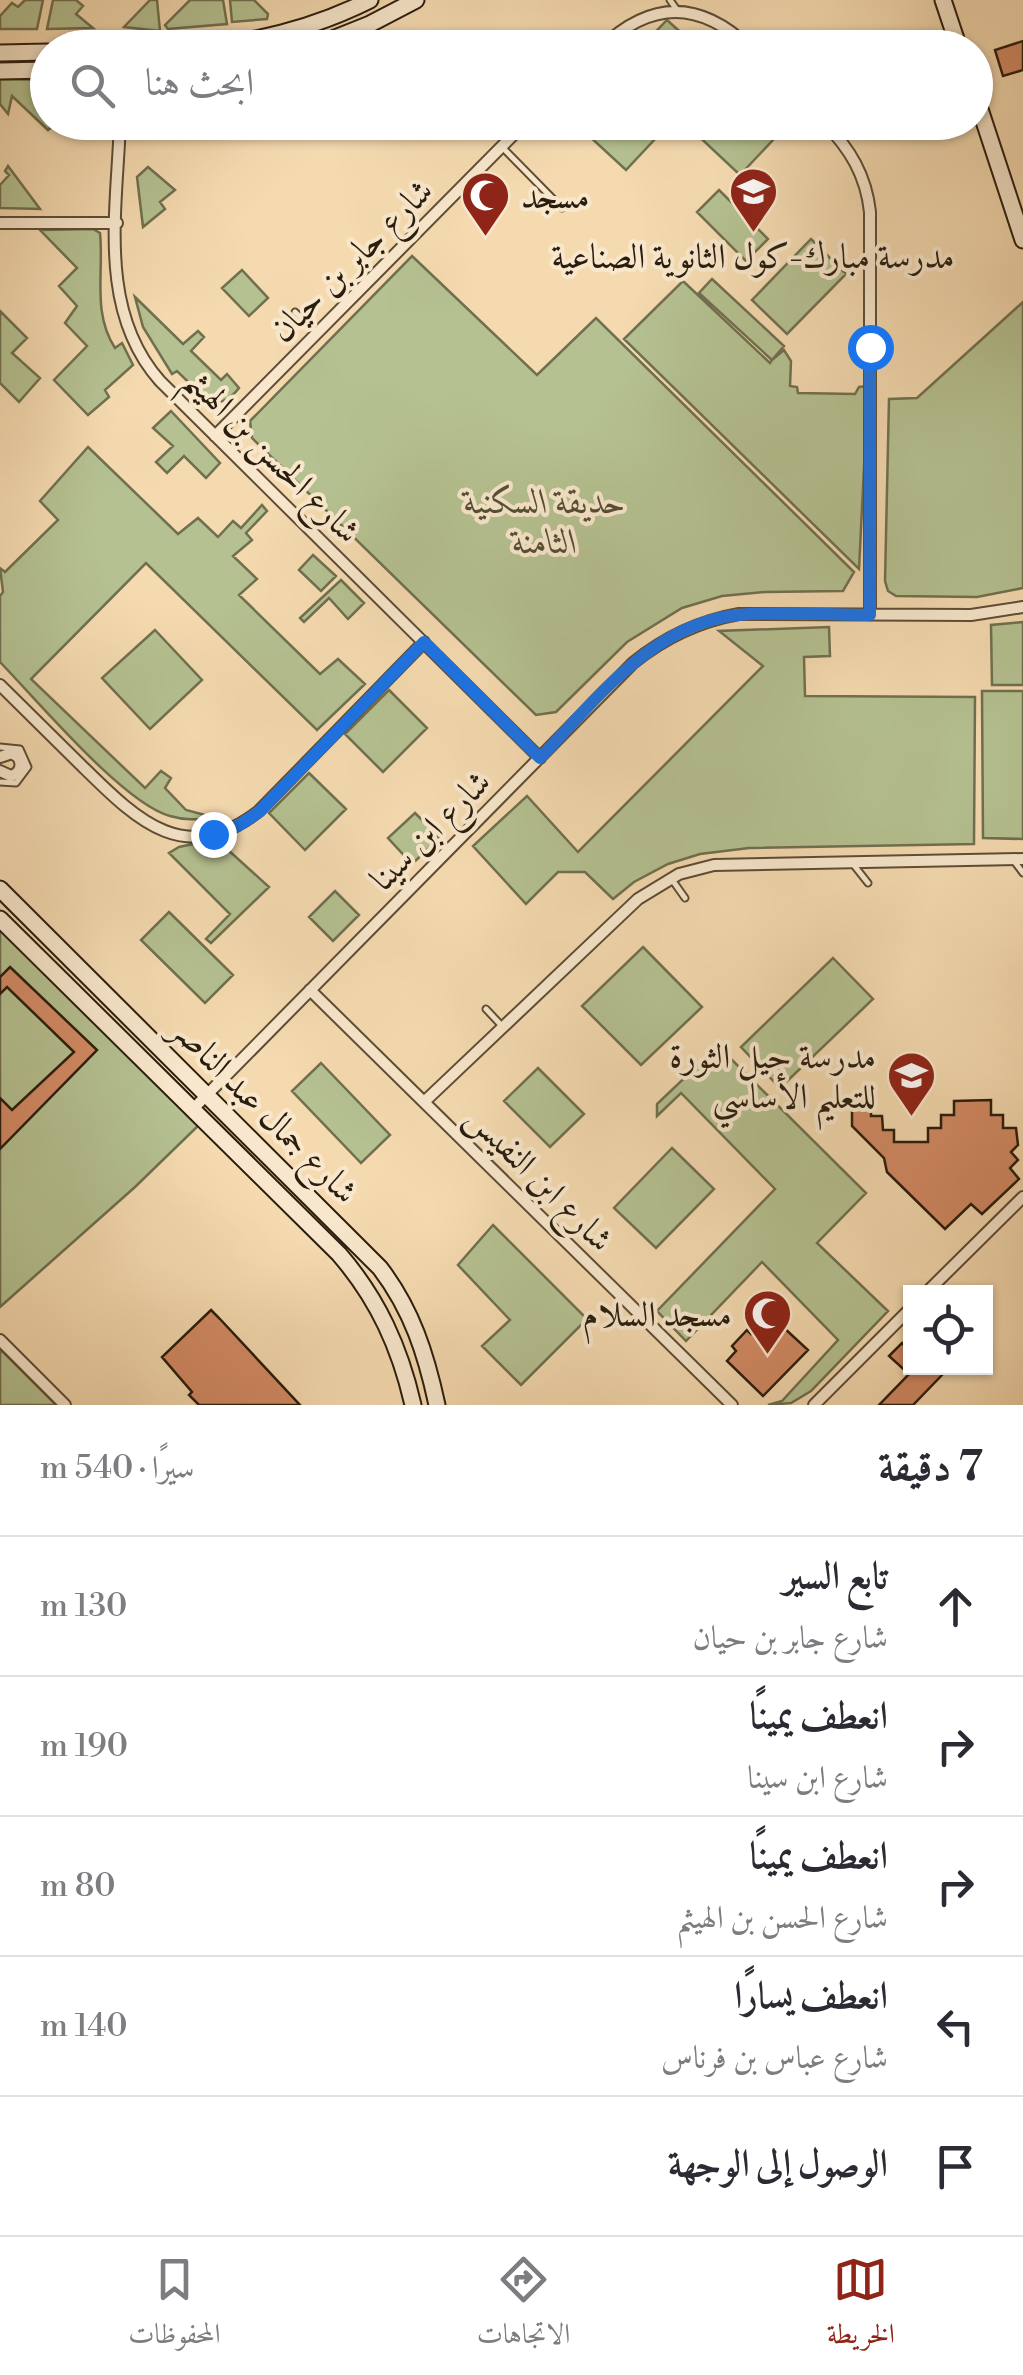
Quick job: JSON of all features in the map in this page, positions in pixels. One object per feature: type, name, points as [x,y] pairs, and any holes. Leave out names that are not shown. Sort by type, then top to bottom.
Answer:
[{"type":"main road","points":[[291,30],[370,0]]},
{"type":"main road","points":[[355,30],[416,0]]},
{"type":"main road","points":[[943,0],[953,30]]},
{"type":"main road","points":[[0,53],[30,52]]},
{"type":"main road","points":[[0,71],[30,70]]},
{"type":"main road","points":[[990,140],[1023,240]]},
{"type":"main road","name":"شارع جمال عبد الناصر","points":[[0,889],[367,1253],[392,1284],[418,1334],[437,1405]]},
{"type":"main road","name":"شارع جمال عبد الناصر","points":[[0,919],[354,1272],[391,1332],[413,1405]]},
{"type":"street","points":[[622,30],[632,21],[674,5],[717,20],[729,30]]},
{"type":"street","name":"شارع الحسن بن الهيثم","points":[[119,140],[117,294],[131,340],[160,381],[540,758]]},
{"type":"street","name":"شارع جابر بن حيان","points":[[216,436],[508,140]]},
{"type":"street","points":[[841,140],[860,170],[870,212],[870,615]]},
{"type":"street","points":[[0,223],[117,223]]},
{"type":"street","name":"شارع ابن سينا","points":[[193,1109],[633,663],[660,643],[690,628],[739,614],[971,615],[1023,608]]},
{"type":"street","points":[[0,685],[131,814],[164,832],[200,836],[226,831],[259,812],[424,642]]},
{"type":"street","points":[[0,757],[12,753],[21,765],[11,776],[0,772]]},
{"type":"street","points":[[424,1102],[638,900],[672,878],[714,865],[1018,859]]},
{"type":"street","name":"شارع ابن النفيس","points":[[310,990],[732,1405]]},
{"type":"street","points":[[934,1285],[1023,1197]]},
{"type":"street","points":[[814,1405],[903,1316]]},
{"type":"street","points":[[0,1340],[64,1405]]},
{"type":"lane","points":[[502,146],[562,208]]},
{"type":"lane","points":[[296,312],[317,333]]},
{"type":"lane","points":[[0,746],[20,748],[28,767],[16,783],[0,782]]},
{"type":"lane","points":[[1018,859],[1023,873]]},
{"type":"lane","points":[[851,862],[868,883]]},
{"type":"lane","points":[[672,878],[685,898]]},
{"type":"lane","points":[[486,1009],[503,1027]]},
{"type":"green space","points":[[25,0],[43,0],[37,29],[0,29],[0,16],[12,3],[18,7]]},
{"type":"green space","points":[[53,0],[76,0],[83,6],[76,14],[93,28],[47,29]]},
{"type":"green space","points":[[150,0],[157,0],[160,30],[124,27]]},
{"type":"green space","points":[[190,0],[223,0],[227,24],[168,29],[165,25]]},
{"type":"green space","points":[[230,0],[254,0],[268,14],[267,19],[232,22]]},
{"type":"green space","points":[[667,20],[678,30],[657,30]]},
{"type":"green space","points":[[0,79],[30,80],[30,113],[12,96],[8,114],[0,104]]},
{"type":"green space","points":[[593,140],[654,140],[626,170]]},
{"type":"green space","points":[[703,140],[773,140],[740,175]]},
{"type":"green space","points":[[8,166],[40,209],[0,208],[0,185],[9,175],[5,171]]},
{"type":"green space","points":[[148,167],[175,190],[160,202],[165,209],[143,227],[137,177]]},
{"type":"green space","points":[[719,190],[768,239],[746,261],[697,212]]},
{"type":"green space","points":[[93,229],[100,233],[101,307],[108,335],[115,348],[122,343],[133,365],[105,390],[109,397],[88,415],[54,380],[87,346],[65,323],[77,306],[59,286],[77,268],[40,230]]},
{"type":"green space","points":[[811,239],[846,274],[787,334],[752,300]]},
{"type":"green space","name":"حديقة السكنية الثامنة","points":[[412,256],[537,375],[596,318],[854,572],[843,591],[722,596],[682,608],[627,642],[556,712],[536,715],[252,438],[250,421]]},
{"type":"green space","points":[[242,270],[268,298],[249,316],[222,288]]},
{"type":"green space","points":[[712,279],[784,346],[772,360],[699,293]]},
{"type":"green space","points":[[683,281],[770,363],[784,350],[791,361],[790,386],[797,387],[798,393],[855,394],[859,387],[868,386],[859,569],[624,339]]},
{"type":"green space","points":[[135,297],[183,344],[198,331],[204,337],[191,351],[221,380],[227,374],[239,388],[236,392],[223,401],[210,403],[177,371],[172,374],[143,327]]},
{"type":"green space","points":[[1023,302],[1023,588],[977,597],[896,596],[888,591],[885,581],[889,399],[917,398]]},
{"type":"green space","points":[[0,311],[27,338],[12,353],[40,378],[19,402],[0,383]]},
{"type":"green space","points":[[171,411],[220,463],[206,478],[184,456],[167,473],[156,462],[173,446],[153,428]]},
{"type":"green space","points":[[88,447],[178,534],[198,518],[218,537],[233,521],[241,528],[262,505],[267,511],[246,533],[252,540],[233,556],[257,579],[239,595],[320,674],[338,659],[365,684],[317,730],[146,563],[31,679],[145,788],[161,771],[171,778],[165,788],[186,810],[216,818],[170,816],[129,792],[82,749],[0,662],[0,568],[5,572],[58,520],[40,501]]},
{"type":"green space","points":[[313,555],[336,576],[321,591],[299,570]]},
{"type":"green space","points":[[341,580],[364,603],[348,619],[329,598],[304,622],[300,618]]},
{"type":"green space","points":[[1023,622],[1023,685],[992,685],[991,625]]},
{"type":"green space","points":[[829,627],[830,656],[804,657],[805,696],[975,697],[974,844],[749,848],[700,854],[668,864],[634,882],[613,899],[585,872],[558,872],[526,904],[473,846],[527,796],[578,852],[763,666],[719,631]]},
{"type":"green space","points":[[155,630],[202,680],[150,729],[102,678]]},
{"type":"green space","points":[[389,690],[427,728],[383,772],[345,734]]},
{"type":"green space","points":[[982,691],[1023,691],[1023,839],[983,838]]},
{"type":"green space","points":[[309,773],[346,809],[305,850],[269,813]]},
{"type":"green space","points":[[415,813],[440,838],[412,864],[388,838]]},
{"type":"green space","points":[[216,839],[269,887],[211,943],[206,939],[230,914],[169,853]]},
{"type":"green space","points":[[335,891],[359,915],[333,941],[309,917]]},
{"type":"green space","points":[[169,912],[233,975],[205,1003],[141,940]]},
{"type":"green space","points":[[0,927],[200,1124],[0,1307]]},
{"type":"green space","points":[[643,947],[702,1007],[641,1065],[582,1006]]},
{"type":"green space","points":[[833,958],[873,999],[780,1088],[741,1047]]},
{"type":"green space","points":[[718,1046],[866,1193],[817,1243],[888,1311],[811,1391],[791,1403],[768,1405],[782,1401],[838,1340],[762,1262],[686,1341],[657,1311],[775,1189],[681,1093],[657,1116],[657,1104]]},
{"type":"green space","points":[[321,1063],[390,1135],[361,1163],[292,1091]]},
{"type":"green space","points":[[538,1068],[584,1114],[550,1147],[504,1101]]},
{"type":"green space","points":[[672,1148],[714,1189],[656,1248],[614,1208]]},
{"type":"green space","points":[[493,1225],[587,1319],[521,1385],[482,1346],[510,1320],[458,1265]]},
{"type":"green space","points":[[0,1349],[56,1405],[0,1405]]},
{"type":"building","points":[[1023,41],[1023,70],[1003,76],[995,50]]},
{"type":"building","points":[[10,967],[97,1050],[0,1149],[0,1098],[12,1110],[74,1052],[7,987],[0,994],[0,977]]},
{"type":"building","points":[[991,1100],[991,1115],[1003,1115],[1003,1128],[1016,1128],[1018,1145],[1011,1152],[1018,1160],[1010,1168],[1019,1179],[982,1214],[971,1204],[945,1229],[887,1172],[884,1158],[852,1126],[852,1102],[871,1102],[871,1116],[882,1116],[883,1130],[894,1130],[894,1142],[928,1142],[928,1128],[941,1128],[941,1115],[954,1115],[954,1101]]},
{"type":"building","points":[[211,1310],[300,1405],[199,1405],[189,1395],[192,1392],[162,1357]]},
{"type":"building","name":"مسجد السلام","points":[[770,1315],[808,1350],[763,1396],[727,1361],[736,1351],[732,1346]]},
{"type":"building","points":[[902,1343],[903,1369],[889,1356]]},
{"type":"building","points":[[908,1375],[942,1375],[913,1405],[879,1405]]},
{"type":"place","name":"مدرسة مبارك-كول الثانوية الصناعية","points":[[753,234]]},
{"type":"place","name":"مسجد","points":[[486,238]]},
{"type":"place","name":"مدرسة جيل الثورة للتعليم الأساسي","points":[[911,1118]]},
{"type":"place","name":"مسجد السلام","points":[[767,1356]]},
{"type":"route","points":[[213,834],[238,826],[259,812],[424,642],[540,758],[633,663],[690,628],[739,614],[870,615],[870,347]]}]
